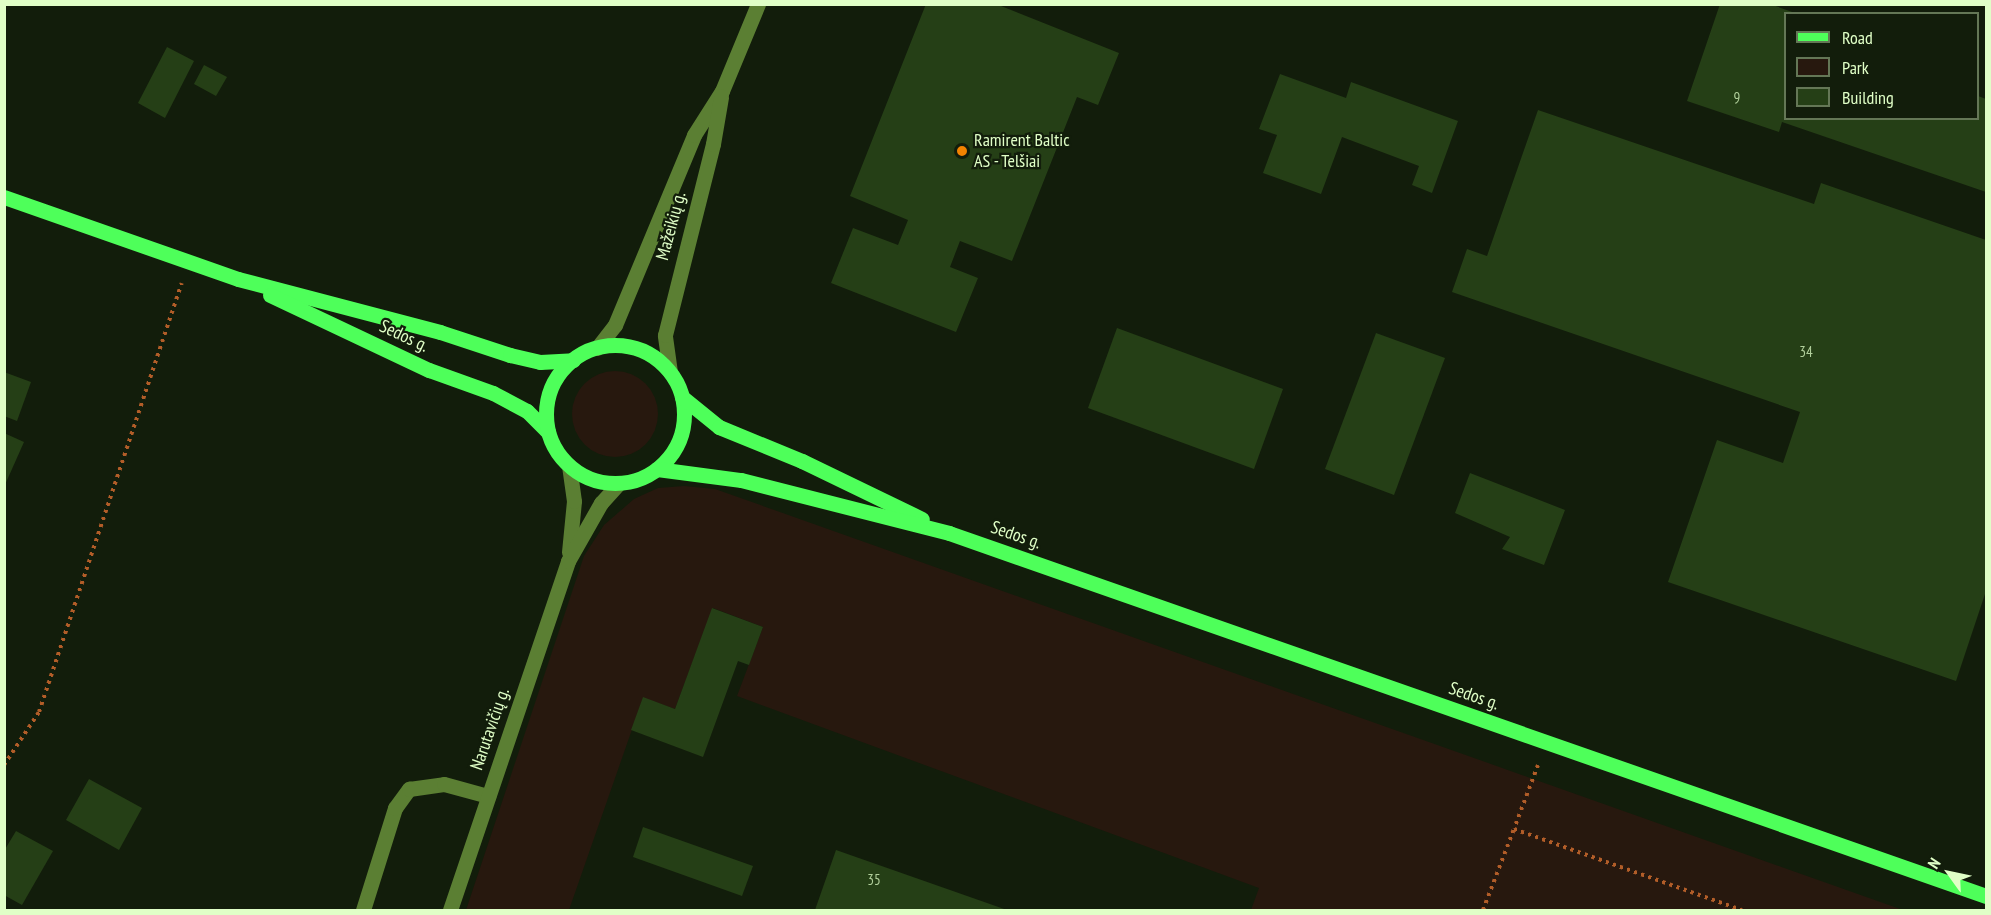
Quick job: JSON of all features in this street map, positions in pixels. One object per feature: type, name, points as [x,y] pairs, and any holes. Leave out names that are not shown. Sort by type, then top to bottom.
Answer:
[{"type":"main road","name":"Sedos g.","points":[[4,197],[238,279],[440,332],[510,355],[540,362],[573,360],[597,348],[638,349],[670,372],[682,397],[719,427],[802,461],[949,532]]},
{"type":"main road","name":"Sedos g.","points":[[238,279],[429,370],[493,393],[527,411],[548,432],[569,466]]},
{"type":"main road","name":"Sedos g.","points":[[548,432],[550,392],[573,360]]},
{"type":"main road","name":"Sedos g.","points":[[657,469],[680,437],[682,397]]},
{"type":"main road","points":[[569,466],[592,479],[619,483]]},
{"type":"main road","name":"Sedos g.","points":[[619,483],[657,469],[741,480],[949,532],[1986,896]]},
{"type":"street","name":"Mažeikių g.","points":[[597,348],[615,325],[694,135],[722,91],[758,4]]},
{"type":"street","name":"Mažeikių g.","points":[[670,372],[667,325],[713,144],[722,91]]},
{"type":"street","name":"Narutavičių g.","points":[[568,561],[574,501],[569,466]]},
{"type":"street","name":"Narutavičių g.","points":[[450,910],[568,561],[602,503],[619,483]]},
{"type":"street","points":[[363,910],[395,808],[409,789],[444,784],[488,796]]},
{"type":"path","points":[[4,765],[39,712],[189,263]]},
{"type":"path","points":[[1483,910],[1547,742]]},
{"type":"path","points":[[1514,829],[1742,910]]},
{"type":"green space","points":[[615,371],[639,378],[651,390],[658,414],[651,438],[639,450],[615,457],[591,450],[579,438],[572,414],[579,390],[591,378]]},
{"type":"green space","points":[[684,486],[715,489],[1903,910],[1251,910],[1259,888],[737,696],[763,627],[713,608],[675,709],[643,698],[569,910],[466,910],[584,556],[604,525],[634,499],[658,488]]},
{"type":"building","name":"Ramirent Baltic AS - Telšiai","points":[[926,4],[996,4],[1119,53],[1098,105],[1077,97],[1012,261],[960,241],[950,267],[978,278],[956,332],[831,283],[853,228],[898,245],[908,220],[850,196]]},
{"type":"building","points":[[1720,4],[1770,4],[1792,12],[1784,12],[1784,120],[1979,120],[1979,96],[1986,99],[1986,192],[1782,122],[1779,132],[1687,101]]},
{"type":"building","points":[[167,47],[194,61],[165,118],[138,103]]},
{"type":"building","points":[[204,65],[227,77],[216,96],[194,84]]},
{"type":"building","points":[[1280,74],[1346,98],[1351,82],[1458,121],[1432,193],[1412,185],[1419,166],[1342,137],[1321,194],[1263,173],[1277,135],[1259,129]]},
{"type":"building","points":[[1538,110],[1814,204],[1821,183],[1986,240],[1986,591],[1956,681],[1668,582],[1717,440],[1783,463],[1800,412],[1452,292],[1467,249],[1487,256]]},
{"type":"building","points":[[1117,328],[1283,389],[1254,469],[1088,408]]},
{"type":"building","points":[[1376,333],[1445,358],[1394,495],[1325,469]]},
{"type":"building","points":[[4,372],[31,382],[17,421],[4,416]]},
{"type":"building","points":[[4,433],[24,442],[4,487]]},
{"type":"building","points":[[1470,473],[1565,510],[1544,565],[1502,549],[1510,537],[1455,513]]},
{"type":"building","points":[[712,608],[763,627],[749,665],[738,661],[703,757],[631,730],[643,697],[675,709]]},
{"type":"building","points":[[89,779],[142,808],[119,850],[66,820]]},
{"type":"building","points":[[643,827],[753,866],[742,896],[633,857]]},
{"type":"building","points":[[16,831],[53,851],[22,905],[4,895],[4,851]]},
{"type":"building","points":[[836,850],[1007,910],[815,910]]},
{"type":"place","name":"Ramirent Baltic AS - Telšiai","points":[[962,151]]}]
